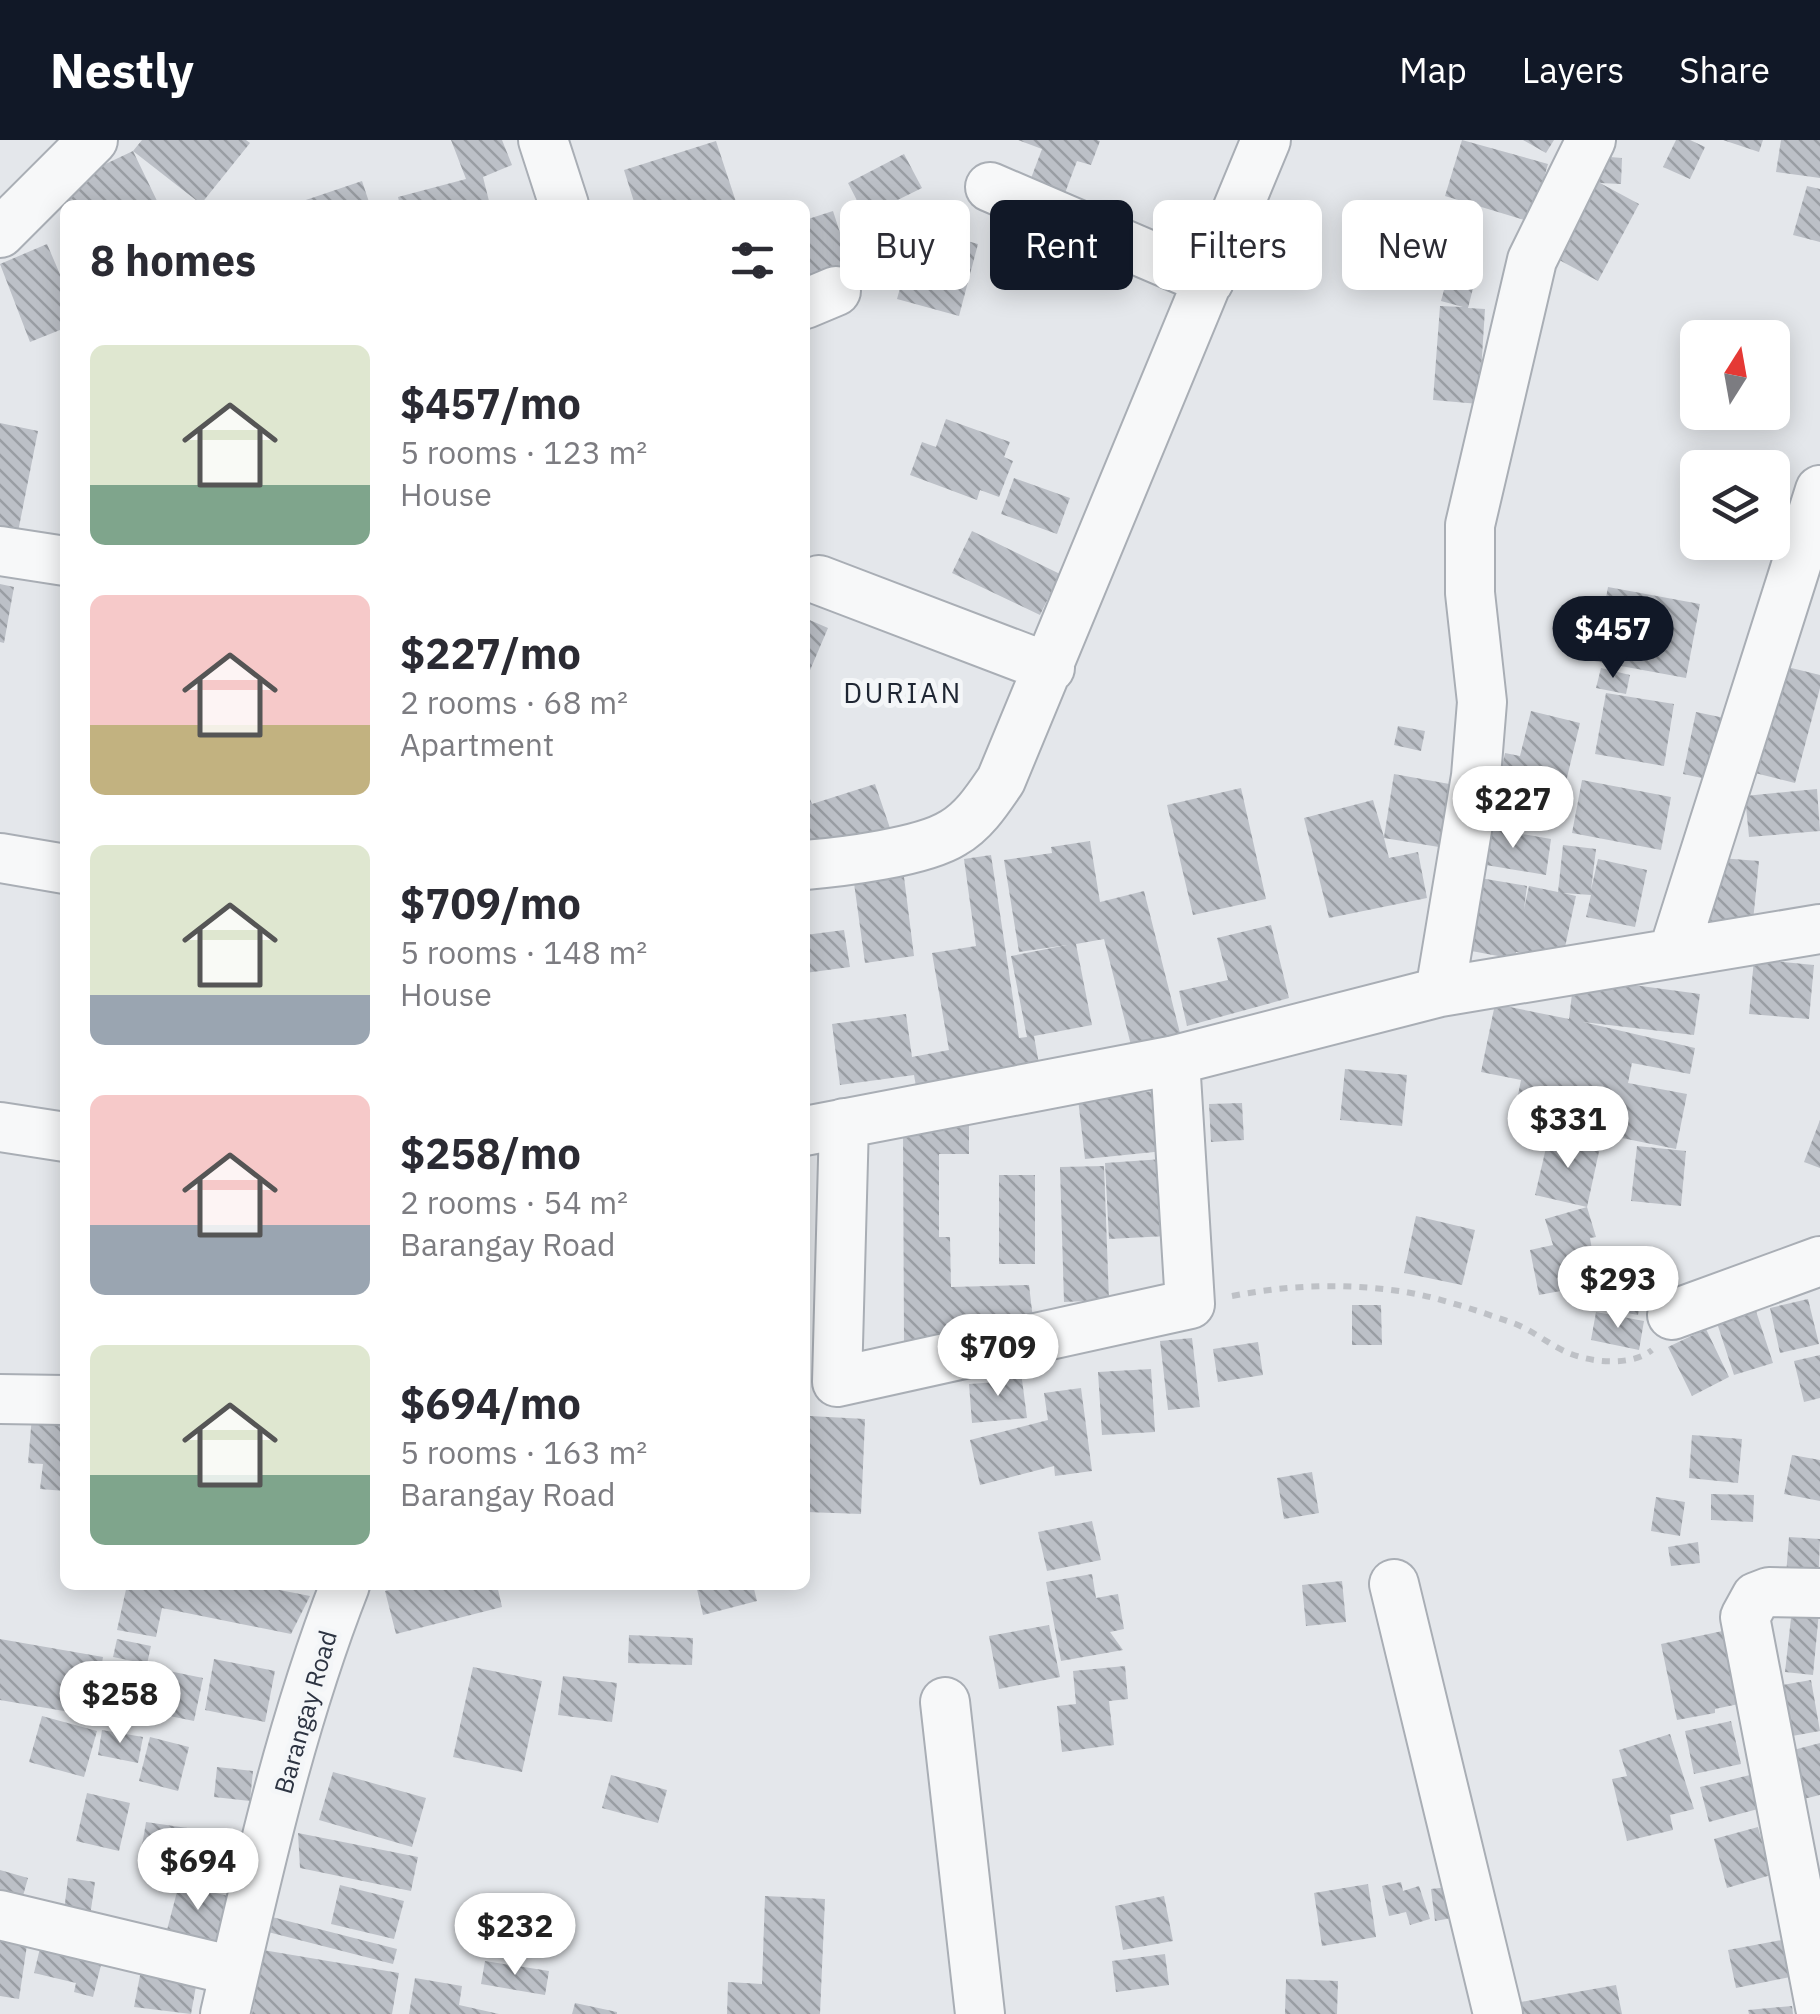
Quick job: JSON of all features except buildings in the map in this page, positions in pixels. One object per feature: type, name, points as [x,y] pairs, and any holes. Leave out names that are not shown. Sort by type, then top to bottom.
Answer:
[{"type":"street","points":[[0,233],[94,140]]},
{"type":"street","points":[[543,140],[562,200]]},
{"type":"street","points":[[1242,200],[1266,140]]},
{"type":"street","points":[[1440,992],[1476,776],[1482,702],[1470,593],[1470,526],[1532,260],[1591,140]]},
{"type":"street","points":[[990,186],[1153,257]]},
{"type":"street","points":[[810,865],[901,850],[952,834],[979,811],[1002,780],[1205,290]]},
{"type":"street","points":[[1673,953],[1820,490]]},
{"type":"street","points":[[0,551],[60,560]]},
{"type":"street","points":[[819,580],[1050,668]]},
{"type":"street","points":[[0,858],[60,868]]},
{"type":"street","points":[[1175,1060],[1190,1304],[836,1382],[824,1127],[1175,1060],[1440,992],[1820,930]]},
{"type":"street","points":[[0,1127],[60,1136]]},
{"type":"street","points":[[1672,1314],[1820,1261]]},
{"type":"street","points":[[0,1399],[60,1400]]},
{"type":"street","points":[[1394,1584],[1498,2014]]},
{"type":"street","name":"Barangay Road","points":[[230,1993],[293,1743],[343,1590]]},
{"type":"street","points":[[1820,1593],[1768,1592],[1756,1596],[1745,1616],[1820,2008]]},
{"type":"street","points":[[945,1702],[980,2014]]},
{"type":"street","points":[[0,1915],[230,1993]]},
{"type":"path","points":[[1190,1304],[1283,1286],[1336,1284],[1404,1292],[1514,1323],[1572,1354],[1606,1361],[1633,1360],[1649,1354],[1661,1340],[1672,1314]]},
{"type":"district","name":"DURIAN","points":[[903,692]]}]
